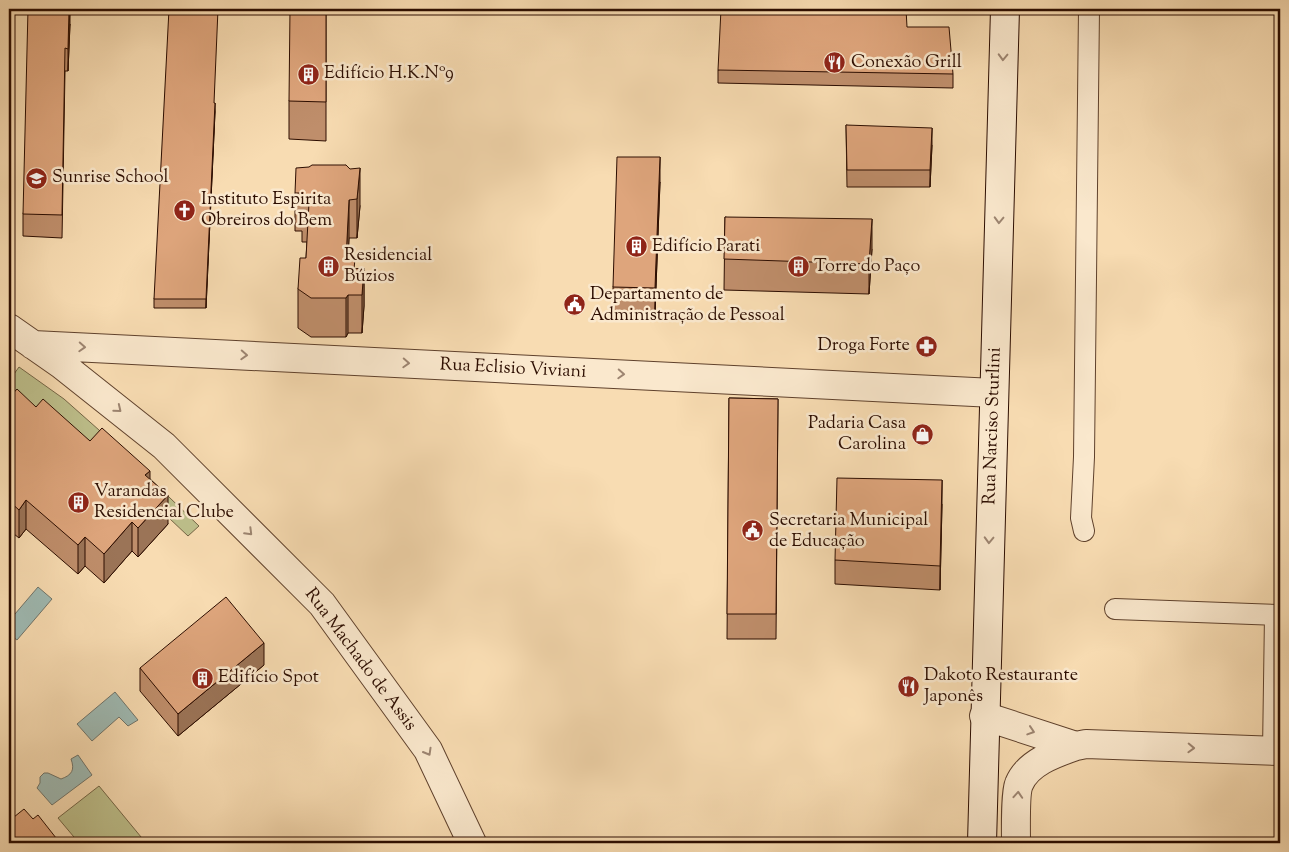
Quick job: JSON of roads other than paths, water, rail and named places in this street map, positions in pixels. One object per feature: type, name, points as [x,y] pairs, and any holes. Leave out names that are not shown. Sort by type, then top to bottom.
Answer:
[{"type":"street","name":"Rua Narciso Sturlini","points":[[982,843],[984,716],[1005,9]]},
{"type":"street","name":"Rua Machado de Assis","points":[[9,328],[62,365],[164,446],[322,604],[428,750],[472,843]]},
{"type":"street","name":"Rua Eclisio Viviani","points":[[33,345],[994,392]]},
{"type":"street","points":[[984,716],[1076,746]]},
{"type":"street","points":[[1016,843],[1018,785],[1034,766],[1050,755],[1086,744],[1277,751]]},
{"type":"lane","points":[[1084,531],[1081,518],[1084,428],[1089,9]]},
{"type":"lane","points":[[1115,609],[1277,615],[1277,751]]},
{"type":"water","points":[[38,587],[52,599],[17,640],[9,634],[9,621]]},
{"type":"water","points":[[115,692],[138,720],[128,726],[119,717],[92,741],[77,724]]},
{"type":"water","points":[[78,755],[92,775],[52,805],[37,788],[40,783],[40,777],[44,773],[61,779],[68,776],[72,772],[71,759]]},
{"type":"place","name":"Conexão Grill","points":[[835,63]]},
{"type":"place","name":"Edifício H.K.Nº9","points":[[308,74]]},
{"type":"place","name":"Sunrise School","points":[[36,178]]},
{"type":"place","name":"Instituto Espirita Obreiros do Bem","points":[[185,210]]},
{"type":"place","name":"Edifício Parati","points":[[636,247]]},
{"type":"place","name":"Residencial Búzios","points":[[328,266]]},
{"type":"place","name":"Torre do Paço","points":[[798,267]]},
{"type":"place","name":"Departamento de Administração de Pessoal","points":[[574,305]]},
{"type":"place","name":"Droga Forte","points":[[926,346]]},
{"type":"place","name":"Padaria Casa Carolina","points":[[922,434]]},
{"type":"place","name":"Varandas Residencial Clube","points":[[78,502]]},
{"type":"place","name":"Secretaria Municipal de Educação","points":[[753,531]]},
{"type":"place","name":"Edifício Spot","points":[[202,678]]},
{"type":"place","name":"Dakoto Restaurante Japonês","points":[[908,686]]}]
